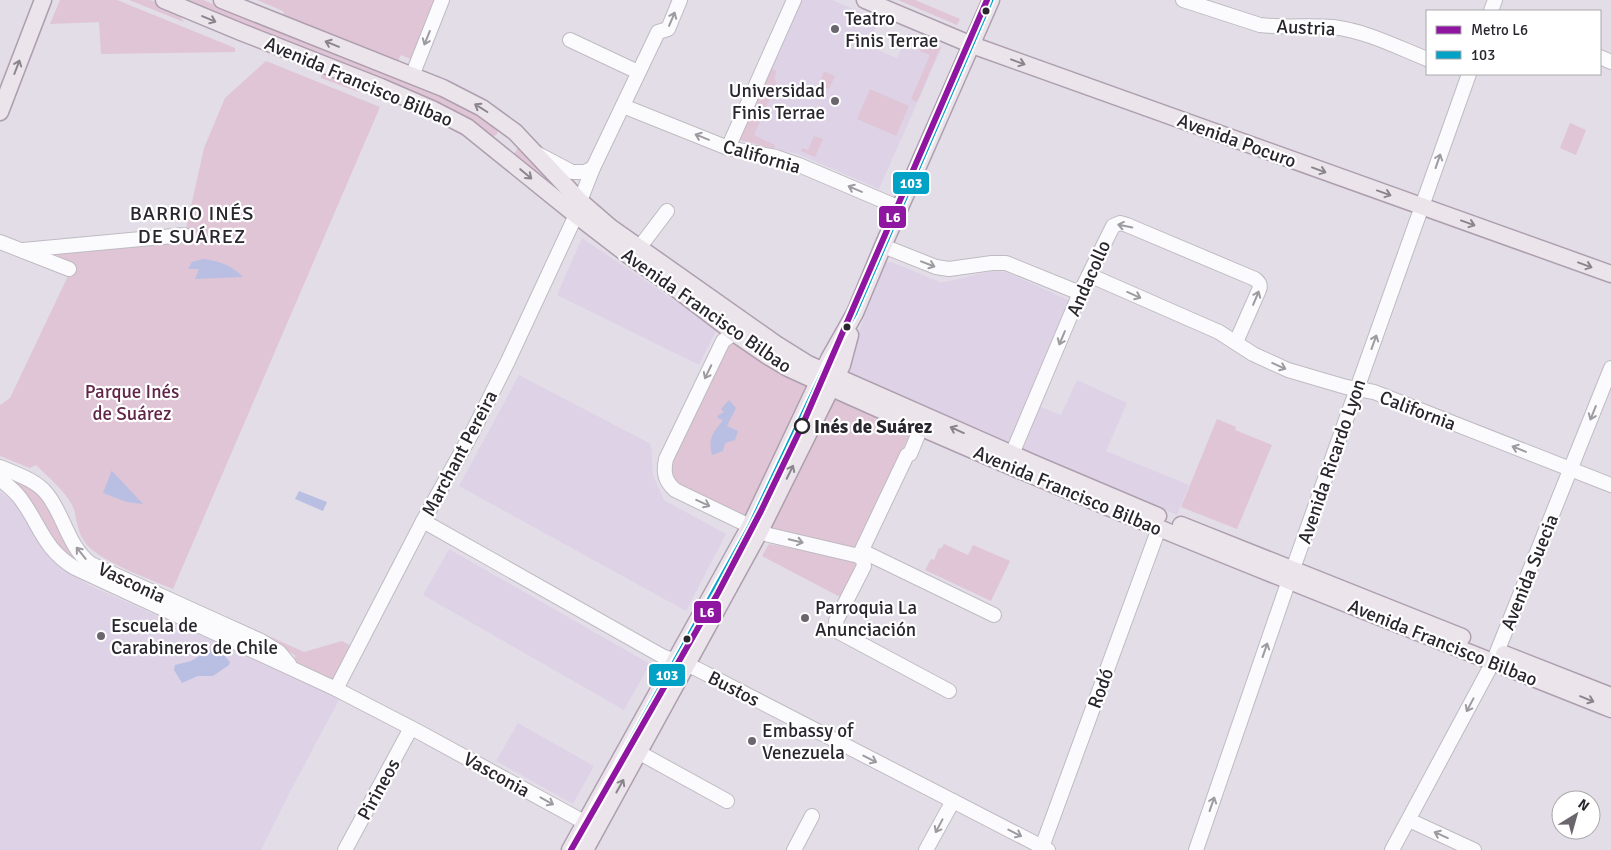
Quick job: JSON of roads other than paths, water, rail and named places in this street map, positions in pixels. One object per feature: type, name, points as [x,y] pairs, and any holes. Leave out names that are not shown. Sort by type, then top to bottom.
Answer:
[{"type":"main road","points":[[0,112],[43,0]]},
{"type":"main road","name":"Avenida Francisco Bilbao","points":[[164,0],[432,109],[467,127],[508,159],[578,208],[734,333],[788,368],[827,379],[923,422],[1020,471],[1159,528],[1291,575]]},
{"type":"main road","name":"Avenida Pocuro","points":[[865,0],[972,45],[1611,274]]},
{"type":"main road","points":[[570,850],[591,826],[755,529],[827,379],[842,365],[855,313],[991,0]]},
{"type":"main road","name":"Avenida Francisco Bilbao","points":[[230,2],[470,101],[504,123],[532,148],[578,208],[610,227],[827,379]]},
{"type":"main road","points":[[489,144],[500,136],[504,123]]},
{"type":"main road","points":[[508,159],[517,144],[532,148]]},
{"type":"main road","name":"Avenida Francisco Bilbao","points":[[923,422],[1012,454],[1291,575],[1495,657],[1611,709]]},
{"type":"main road","name":"Avenida Francisco Bilbao","points":[[1495,657],[1611,696]]},
{"type":"main road","points":[[585,850],[591,826]]},
{"type":"street","points":[[412,76],[442,0]]},
{"type":"street","name":"Marchant Pereira","points":[[336,689],[423,521],[473,431],[508,361],[638,72],[658,32],[668,29],[680,0]]},
{"type":"street","points":[[728,148],[794,0]]},
{"type":"street","name":"Austria","points":[[1183,0],[1260,24],[1272,26],[1320,26],[1345,29],[1372,37],[1426,59]]},
{"type":"street","points":[[570,40],[638,72]]},
{"type":"street","name":"Avenida Ricardo Lyon","points":[[1196,850],[1467,75]]},
{"type":"street","name":"California","points":[[623,106],[728,148],[776,157],[799,165],[900,208]]},
{"type":"street","points":[[532,148],[572,172],[580,173],[594,168]]},
{"type":"street","points":[[639,248],[667,211]]},
{"type":"street","name":"Andacollo","points":[[1012,454],[1080,293],[1113,226],[1123,223],[1259,282],[1259,290],[1236,342]]},
{"type":"street","points":[[23,250],[184,234]]},
{"type":"street","points":[[0,242],[69,269]]},
{"type":"street","points":[[883,246],[944,269],[1006,263],[1080,293]]},
{"type":"street","name":"California","points":[[1089,275],[1219,332],[1253,354],[1288,370],[1374,392],[1611,485]]},
{"type":"street","points":[[776,344],[752,335],[734,333],[723,341],[666,459],[664,472],[670,485],[675,490],[769,535],[860,554],[994,615]]},
{"type":"street","name":"Avenida Suecia","points":[[1392,850],[1495,657],[1611,368]]},
{"type":"street","points":[[860,554],[910,454],[923,422]]},
{"type":"street","name":"Vasconia","points":[[0,467],[30,480],[42,488],[77,549],[91,564],[264,643],[279,652],[286,659],[290,667]]},
{"type":"street","name":"Vasconia","points":[[0,479],[20,497],[40,531],[62,560],[80,571],[336,689],[591,826]]},
{"type":"street","points":[[53,513],[62,520],[59,532],[54,536],[40,531],[40,518],[46,514],[53,513]]},
{"type":"street","name":"Bustos","points":[[423,521],[662,656],[681,663],[1045,849]]},
{"type":"street","name":"Rodó","points":[[1045,849],[1159,528]]},
{"type":"street","points":[[860,554],[864,566],[836,621],[837,631],[949,691]]},
{"type":"street","name":"Pirineos","points":[[344,850],[411,728]]},
{"type":"street","points":[[633,749],[727,801]]},
{"type":"street","points":[[926,850],[952,802]]},
{"type":"street","points":[[794,850],[812,816]]},
{"type":"street","points":[[1409,820],[1474,850]]},
{"type":"water","points":[[203,259],[225,264],[243,277],[195,279],[199,269],[188,269],[192,262]]},
{"type":"water","points":[[729,400],[736,408],[727,426],[738,431],[735,440],[725,443],[723,451],[712,455],[711,439],[723,420],[717,416],[724,412],[721,409]]},
{"type":"water","points":[[112,470],[143,504],[127,502],[103,493]]},
{"type":"water","points":[[299,491],[327,502],[323,511],[295,499]]},
{"type":"water","points":[[216,646],[230,662],[229,665],[213,676],[198,676],[182,683],[174,670],[175,665],[191,661]]},
{"type":"metro line","name":"L6","points":[[571,850],[718,593],[761,511],[802,426],[987,0]]},
{"type":"place","name":"Teatro Finis Terrae","points":[[835,29]]},
{"type":"place","name":"Universidad Finis Terrae","points":[[835,101]]},
{"type":"place","name":"Inés de Suárez","points":[[802,426]]},
{"type":"place","name":"Parroquia La Anunciación","points":[[805,618]]},
{"type":"place","name":"Escuela de Carabineros de Chile","points":[[101,636]]},
{"type":"place","name":"Embassy of Venezuela","points":[[752,741]]},
{"type":"district","name":"BARRIO INÉS DE SUÁREZ","points":[[192,224]]},
{"type":"park label","name":"Parque Inés de Suárez","points":[[132,402]]}]
